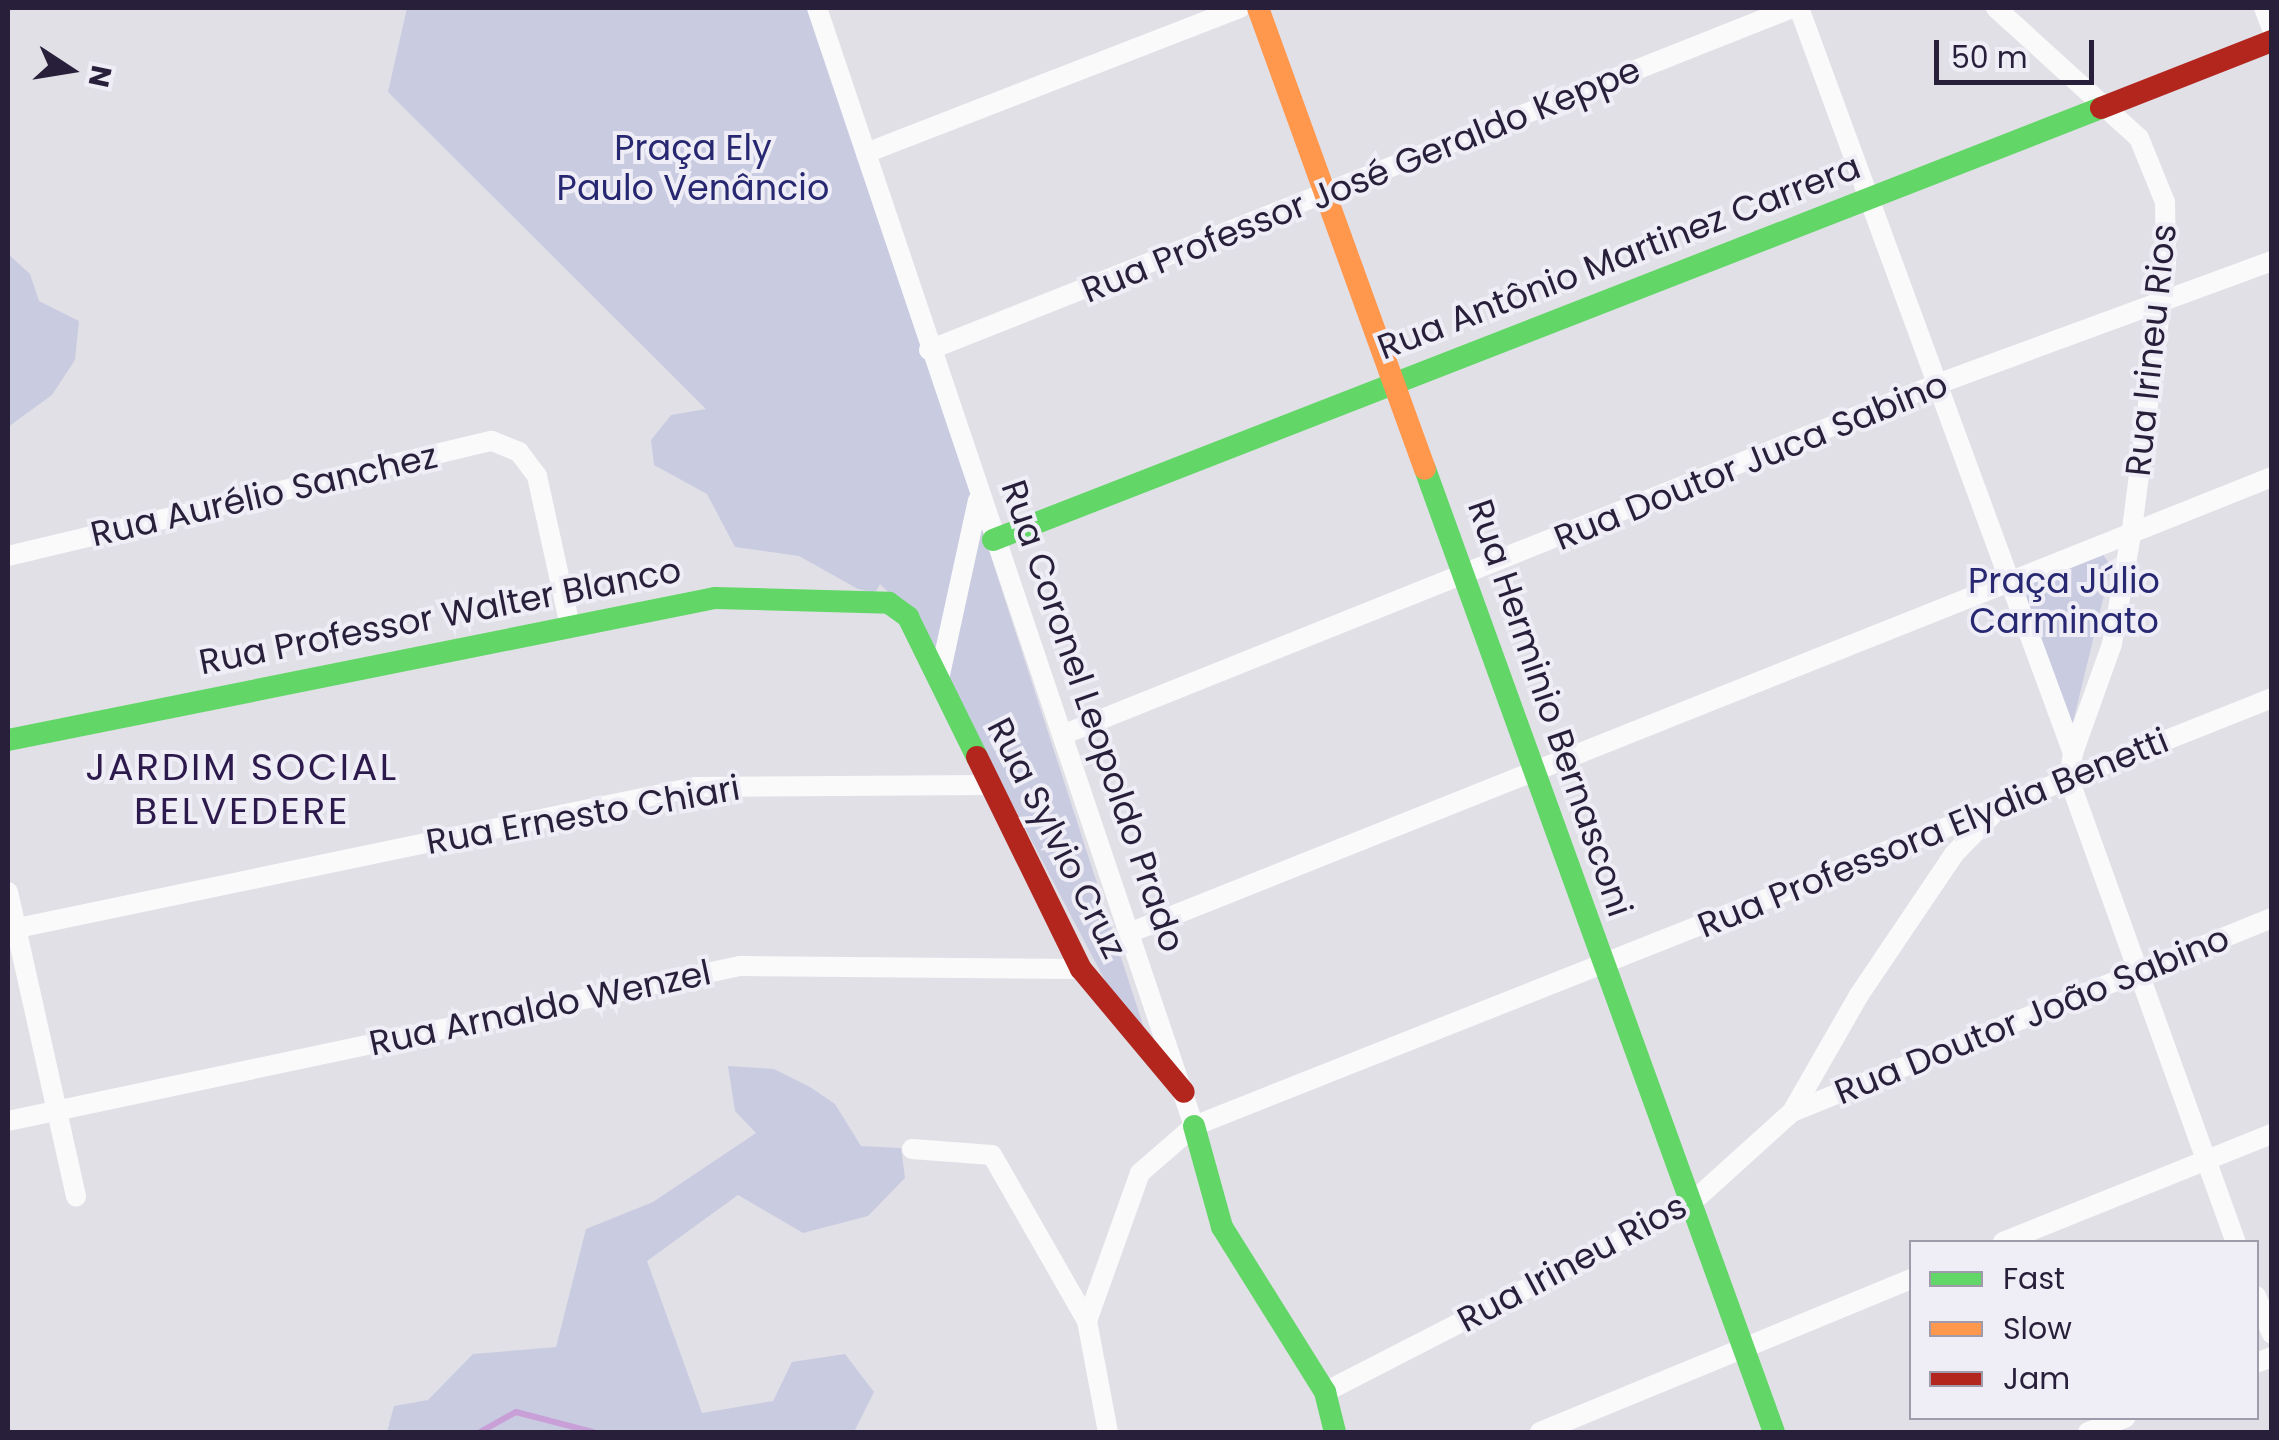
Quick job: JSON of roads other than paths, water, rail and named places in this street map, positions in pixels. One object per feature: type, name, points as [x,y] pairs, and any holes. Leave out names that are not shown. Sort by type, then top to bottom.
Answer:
[{"type":"street","name":"Rua Coronel Leopoldo Prado","points":[[816,8],[992,540],[1067,734],[1134,931],[1222,1227],[1324,1392],[1335,1432]]},
{"type":"street","points":[[866,153],[1240,8]]},
{"type":"street","name":"Rua Herminio Bernasconi","points":[[1258,8],[1325,196],[1397,380],[1602,964],[1774,1432]]},
{"type":"street","name":"Rua Professor José Geraldo Keppe","points":[[929,350],[1792,8]]},
{"type":"street","points":[[1800,8],[1932,386],[2072,753],[2069,779],[2142,970],[2204,1161],[2235,1240]]},
{"type":"street","name":"Rua Irineu Rios","points":[[1996,8],[2139,138],[2157,172],[2168,233],[2132,529],[2112,644],[2072,753]]},
{"type":"street","points":[[2264,8],[2272,29]]},
{"type":"street","name":"Rua Antônio Martinez Carrera","points":[[992,540],[2272,41]]},
{"type":"street","name":"Rua Doutor Juca Sabino","points":[[1067,734],[1932,386],[2272,262]]},
{"type":"street","name":"Rua Aurélio Sanchez","points":[[8,556],[492,441],[520,452],[537,476],[569,620]]},
{"type":"street","points":[[1134,931],[2004,579],[2272,477]]},
{"type":"street","points":[[939,679],[978,498]]},
{"type":"street","name":"Rua Professor Walter Blanco","points":[[8,740],[569,620],[715,598],[890,602]]},
{"type":"street","name":"Rua Sylvio Cruz","points":[[890,602],[908,617],[987,785],[1081,969],[1184,1092]]},
{"type":"street","name":"Rua Professora Elydia Benetti","points":[[1087,1321],[1140,1172],[1194,1126],[2272,698]]},
{"type":"street","name":"Rua Ernesto Chiari","points":[[11,929],[695,787],[987,785]]},
{"type":"street","name":"Rua Irineu Rios","points":[[1324,1392],[1689,1205],[1792,1112],[1954,854],[2000,808]]},
{"type":"street","points":[[8,892],[11,929],[76,1197]]},
{"type":"street","name":"Rua Doutor João Sabino","points":[[1792,1112],[2272,918]]},
{"type":"street","name":"Rua Arnaldo Wenzel","points":[[8,1120],[740,966],[1081,969]]},
{"type":"street","points":[[2008,1240],[2272,1134]]},
{"type":"street","points":[[912,1149],[992,1155],[1087,1321],[1108,1432]]},
{"type":"street","points":[[1540,1432],[1909,1280]]},
{"type":"street","points":[[2259,1303],[2272,1334]]},
{"type":"street","points":[[2088,1432],[2119,1420]]},
{"type":"waterway","points":[[480,1432],[516,1412],[593,1432]]},
{"type":"district","name":"JARDIM SOCIAL BELVEDERE","points":[[242,789]]},
{"type":"park label","name":"Praça Ely Paulo Venâncio","points":[[693,168]]},
{"type":"park label","name":"Praça Júlio Carminato","points":[[2064,601]]}]
